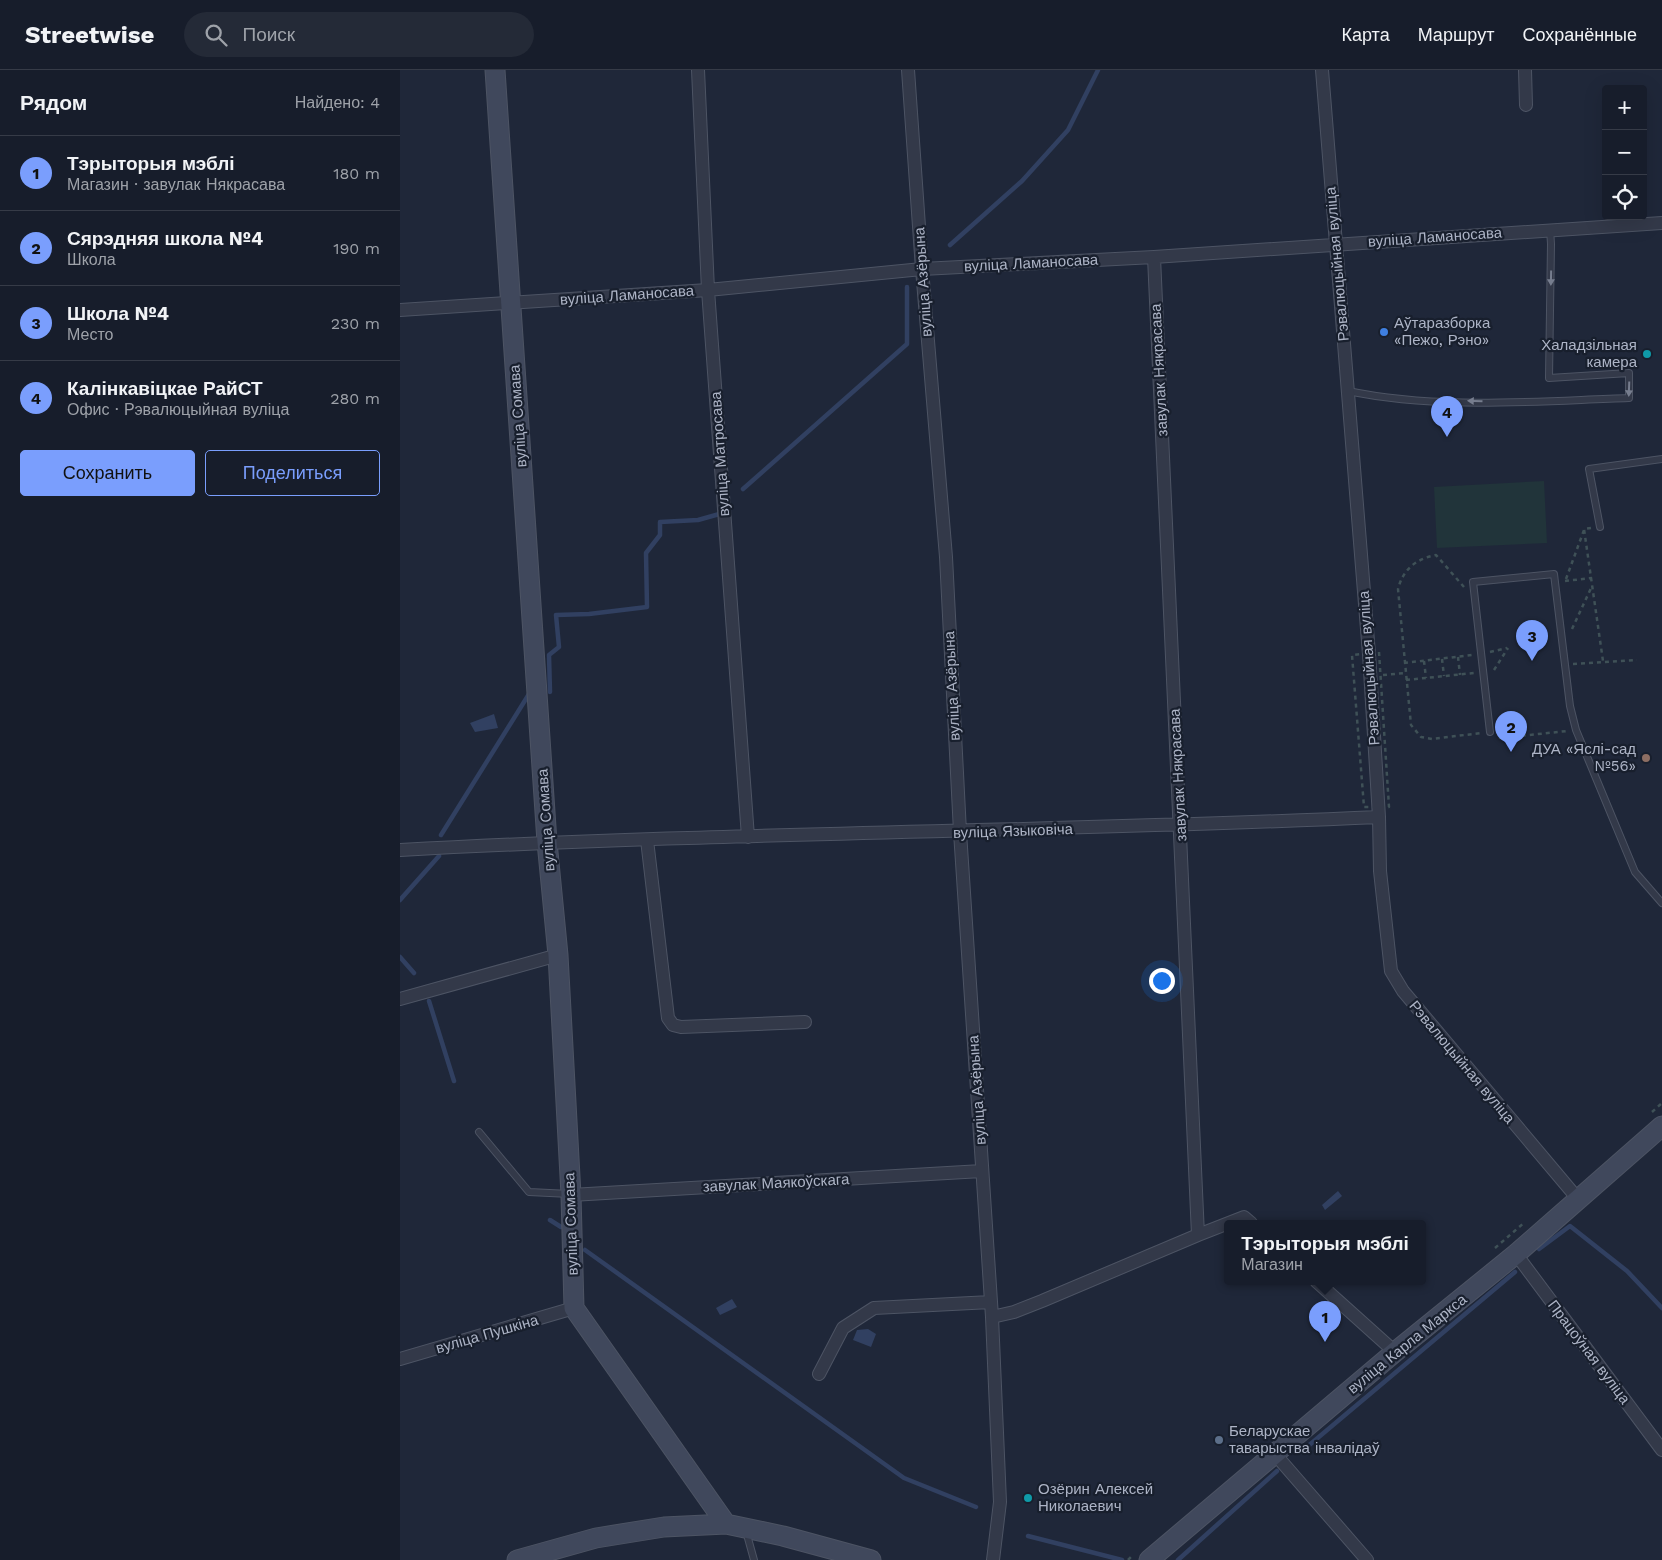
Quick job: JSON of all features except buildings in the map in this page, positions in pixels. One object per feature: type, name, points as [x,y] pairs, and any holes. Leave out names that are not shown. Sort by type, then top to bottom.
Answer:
[{"type":"street","name":"вуліца Сомава","points":[[495,70],[547,842],[558,955],[571,1194],[574,1308]]},
{"type":"street","name":"вуліца Матросава","points":[[698,70],[708,290],[748,837]]},
{"type":"street","name":"вуліца Азёрына","points":[[908,70],[946,557],[960,832],[992,1317],[1000,1502],[993,1560]]},
{"type":"street","name":"Рэвалюцыйная вуліца","points":[[1322,70],[1348,391],[1379,817],[1380,872],[1391,971],[1403,991],[1578,1199]]},
{"type":"street","points":[[1525,70],[1526,106]]},
{"type":"street","name":"вуліца Ламаносава","points":[[400,310],[708,290],[922,268],[1154,257],[1335,243],[1662,223]]},
{"type":"street","name":"завулак Някрасава","points":[[1154,257],[1198,1235]]},
{"type":"street","name":"вуліца Языковіча","points":[[400,850],[547,842],[1180,826],[1379,817]]},
{"type":"street","points":[[647,840],[668,1018],[673,1025],[681,1027],[740,1026],[805,1022]]},
{"type":"street","points":[[400,998],[558,955]]},
{"type":"street","name":"вуліца Карла Маркса","points":[[1149,1560],[1395,1352],[1516,1254],[1662,1126]]},
{"type":"street","name":"завулак Маякоўскага","points":[[571,1194],[982,1171]]},
{"type":"street","points":[[1236,1220],[1244,1217],[1248,1220]]},
{"type":"street","points":[[992,1317],[1014,1312],[1042,1302],[1224,1225]]},
{"type":"street","name":"Працоўная вуліца","points":[[1516,1254],[1662,1450]]},
{"type":"street","points":[[1320,1285],[1395,1352]]},
{"type":"street","points":[[819,1374],[843,1328],[874,1308],[991,1302]]},
{"type":"street","points":[[574,1308],[726,1524]]},
{"type":"street","name":"вуліца Пушкіна","points":[[400,1359],[574,1308]]},
{"type":"street","points":[[1275,1454],[1368,1560]]},
{"type":"street","points":[[517,1560],[596,1538],[664,1527],[726,1524],[871,1560]]},
{"type":"lane","points":[[1348,391],[1383,398],[1495,402],[1629,398],[1629,373],[1549,378],[1552,244],[1550,230]]},
{"type":"lane","points":[[1600,527],[1589,469],[1662,459]]},
{"type":"lane","points":[[1490,732],[1473,582],[1554,574],[1562,648],[1576,730],[1635,872],[1662,903]]},
{"type":"lane","points":[[479,1132],[529,1192],[571,1194]]},
{"type":"lane","points":[[746,1528],[754,1560]]},
{"type":"path","points":[[1584,529],[1600,527]]},
{"type":"path","points":[[1584,529],[1603,661]]},
{"type":"path","points":[[1557,602],[1584,529]]},
{"type":"path","points":[[1475,600],[1436,556],[1424,557],[1410,566],[1400,579],[1398,590],[1411,726],[1421,737],[1432,739],[1490,732],[1500,738],[1576,730]]},
{"type":"path","points":[[1565,581],[1592,578]]},
{"type":"path","points":[[1562,648],[1593,585]]},
{"type":"path","points":[[1490,643],[1491,661]]},
{"type":"path","points":[[1404,664],[1481,654],[1508,648],[1493,672],[1492,666]]},
{"type":"path","points":[[1458,656],[1460,675]]},
{"type":"path","points":[[1442,659],[1444,676]]},
{"type":"path","points":[[1565,665],[1637,660]]},
{"type":"path","points":[[1424,661],[1426,678]]},
{"type":"path","points":[[1406,680],[1483,672]]},
{"type":"path","points":[[1382,675],[1405,673]]},
{"type":"path","points":[[1499,732],[1500,738]]},
{"type":"shaded area","points":[[1544,481],[1547,543],[1437,548],[1434,487]]},
{"type":"water","points":[[494,714],[498,728],[475,732],[470,723]]},
{"type":"water","points":[[1338,1191],[1342,1196],[1325,1210],[1322,1205]]},
{"type":"water","points":[[732,1299],[737,1307],[720,1315],[716,1308]]},
{"type":"water","points":[[868,1329],[876,1334],[871,1347],[853,1340],[857,1330]]},
{"type":"waterway","points":[[950,245],[1022,181],[1068,130],[1098,70]]},
{"type":"waterway","points":[[743,489],[907,344],[907,287]]},
{"type":"waterway","points":[[550,692],[549,655],[559,647],[556,615],[589,614],[647,607],[646,553],[660,535],[660,522],[698,520],[723,513]]},
{"type":"waterway","points":[[441,835],[529,694]]},
{"type":"waterway","points":[[400,900],[439,856]]},
{"type":"waterway","points":[[400,957],[414,973]]},
{"type":"waterway","points":[[429,1001],[454,1081]]},
{"type":"waterway","points":[[550,1220],[561,1227]]},
{"type":"waterway","points":[[1539,1249],[1570,1226],[1627,1271],[1662,1308]]},
{"type":"waterway","points":[[585,1250],[904,1478],[976,1507]]},
{"type":"waterway","points":[[1301,1452],[1515,1272]]},
{"type":"waterway","points":[[1178,1560],[1277,1471]]},
{"type":"waterway","points":[[1028,1536],[1122,1560]]},
{"type":"place","name":"Аўтаразборка «Пежо, Рэно»","points":[[1384,332]]},
{"type":"place","name":"Халадзільная камера","points":[[1647,354]]},
{"type":"place","name":"Калінкавіцкае РайСТ","points":[[1447,437]]},
{"type":"place","name":"Школа №4","points":[[1532,661]]},
{"type":"place","name":"Сярэдняя школа №4","points":[[1511,752]]},
{"type":"place","name":"ДУА «Яслі-сад №56»","points":[[1646,758]]},
{"type":"place","name":"Тэрыторыя мэблі","points":[[1325,1342]]},
{"type":"place","name":"Беларускае таварыства інвалідаў","points":[[1219,1440]]},
{"type":"place","name":"Озёрин Алексей Николаевич","points":[[1028,1498]]}]
